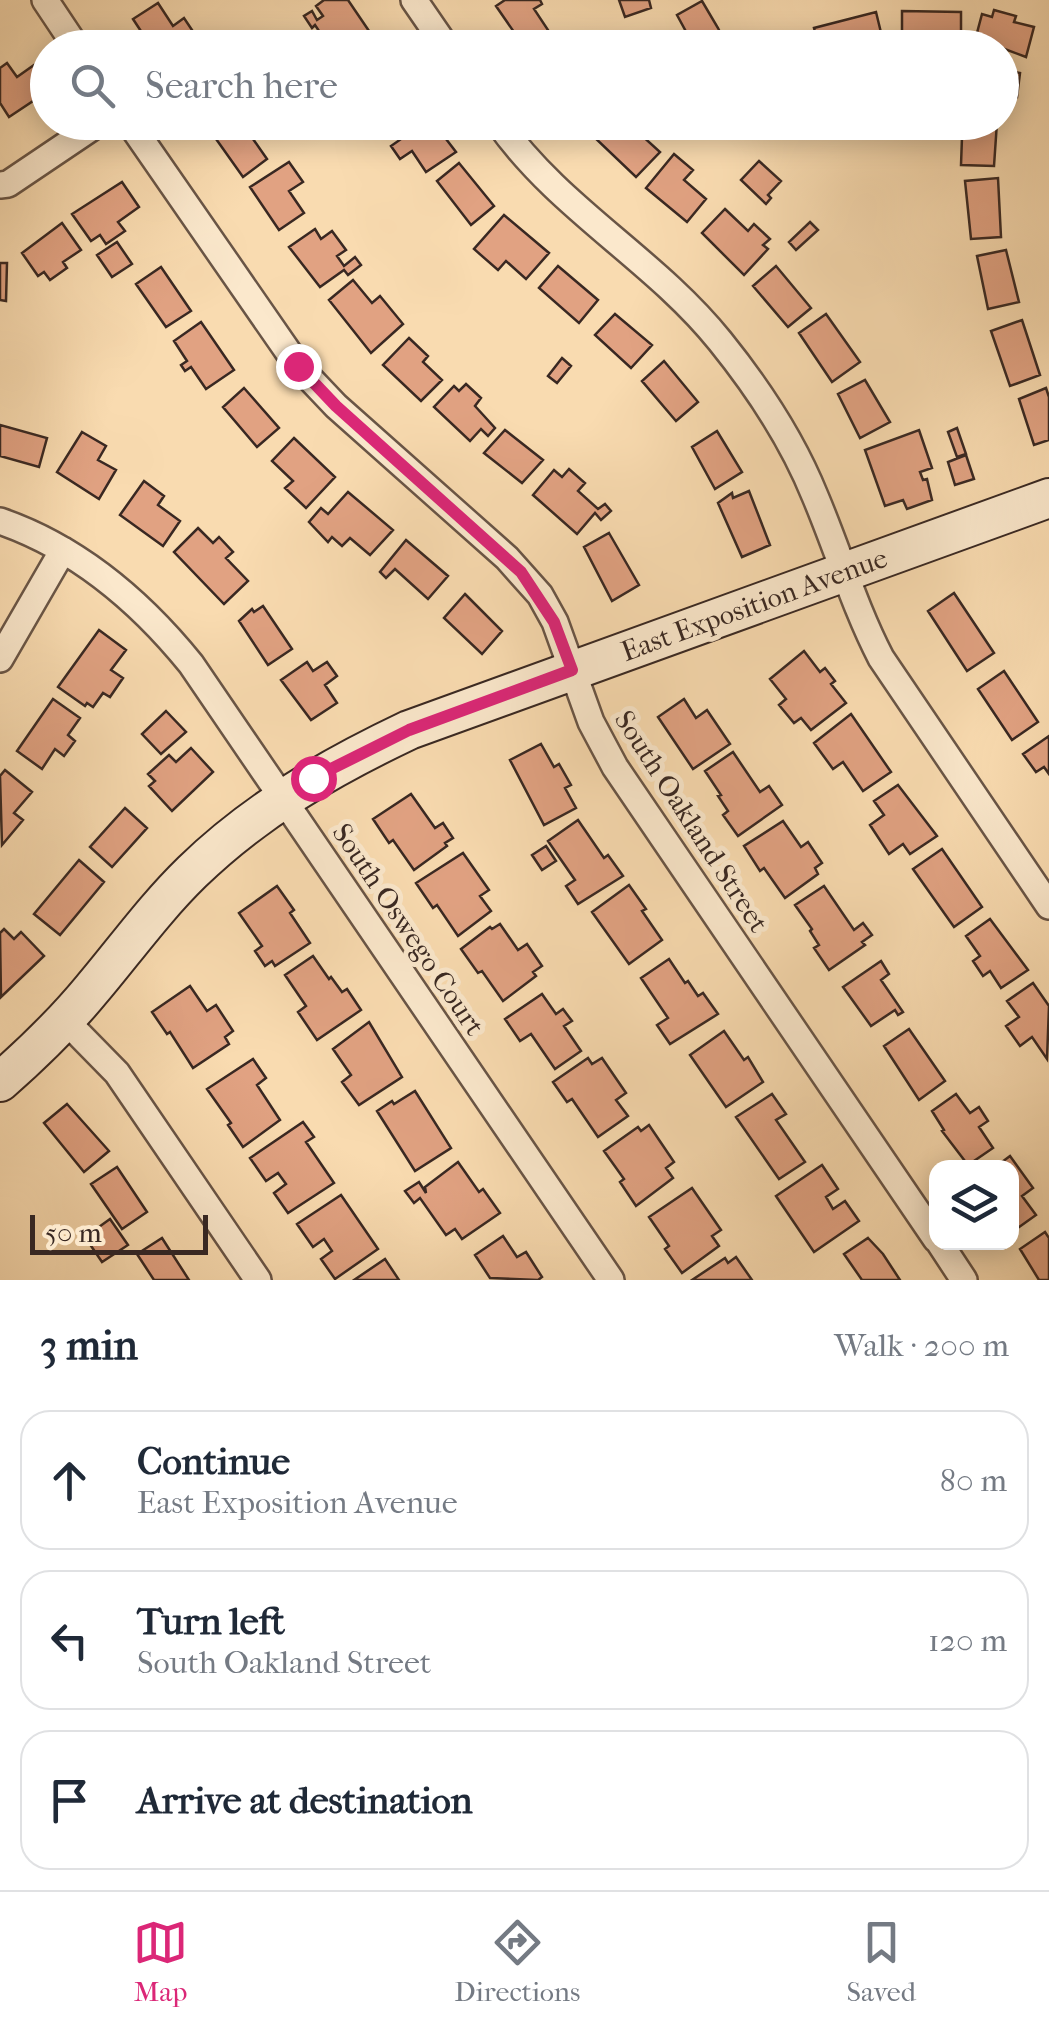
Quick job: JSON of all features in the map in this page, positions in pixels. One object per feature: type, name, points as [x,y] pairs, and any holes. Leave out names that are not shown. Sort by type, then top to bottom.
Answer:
[{"type":"street","points":[[45,0],[66,30]]},
{"type":"street","points":[[414,0],[434,30]]},
{"type":"street","points":[[0,185],[8,184],[73,140]]},
{"type":"street","name":"South Oakland Street","points":[[141,140],[298,366],[336,406],[521,572],[554,622],[591,722],[615,767],[929,1228]]},
{"type":"street","points":[[511,140],[551,186],[696,314],[755,386],[808,481],[861,621],[881,658],[1049,906]]},
{"type":"street","name":"East Exposition Avenue","points":[[0,1082],[64,1020],[190,874],[283,798],[344,760],[409,730],[1049,498]]},
{"type":"street","name":"South Oswego Court","points":[[0,521],[63,550],[111,582],[164,630],[192,664],[611,1280]]},
{"type":"street","points":[[0,659],[63,550]]},
{"type":"street","points":[[64,1020],[116,1073],[258,1280]]},
{"type":"street","name":"South Oakland Street","points":[[944,1250],[964,1280]]},
{"type":"building","points":[[324,0],[348,0],[368,30],[318,30],[315,25],[312,28],[304,16],[312,11],[317,20],[323,16],[316,6]]},
{"type":"building","points":[[505,0],[540,0],[542,4],[534,9],[548,30],[513,30],[496,6]]},
{"type":"building","points":[[619,0],[649,0],[651,8],[625,17]]},
{"type":"building","points":[[702,1],[719,30],[685,30],[677,15]]},
{"type":"building","points":[[158,3],[173,26],[184,18],[192,30],[140,30],[133,19]]},
{"type":"building","points":[[994,10],[1016,16],[1014,22],[1034,27],[1026,57],[1019,54],[1019,30],[978,30],[982,14],[992,17]]},
{"type":"building","points":[[902,11],[961,12],[961,30],[902,30]]},
{"type":"building","points":[[876,12],[880,30],[814,30]]},
{"type":"building","points":[[7,63],[17,77],[30,68],[30,103],[9,117],[0,103],[0,68]]},
{"type":"building","points":[[217,140],[254,140],[267,159],[243,177]]},
{"type":"building","points":[[400,140],[447,140],[456,152],[426,172],[412,151],[400,159],[391,146]]},
{"type":"building","points":[[597,140],[647,140],[660,152],[636,177]]},
{"type":"building","points":[[962,140],[996,140],[994,166],[961,165]]},
{"type":"building","points":[[674,154],[693,170],[684,180],[706,199],[687,222],[646,188]]},
{"type":"building","points":[[759,161],[781,181],[768,195],[771,198],[766,204],[741,180]]},
{"type":"building","points":[[289,162],[303,182],[289,191],[304,213],[279,230],[250,187]]},
{"type":"building","points":[[459,163],[494,206],[471,225],[437,181]]},
{"type":"building","points":[[998,178],[1001,237],[971,239],[965,181]]},
{"type":"building","points":[[122,182],[139,207],[118,222],[125,231],[106,244],[100,235],[91,241],[72,214]]},
{"type":"building","points":[[725,209],[748,231],[754,224],[770,239],[763,245],[768,249],[744,275],[702,233]]},
{"type":"building","points":[[504,215],[549,253],[526,279],[506,261],[498,270],[474,249]]},
{"type":"building","points":[[810,222],[818,230],[796,250],[789,242]]},
{"type":"building","points":[[62,223],[81,250],[63,262],[67,268],[50,280],[44,272],[38,276],[22,253]]},
{"type":"building","points":[[315,229],[321,239],[332,231],[346,250],[337,256],[344,266],[355,257],[361,265],[348,275],[344,270],[320,287],[289,247]]},
{"type":"building","points":[[117,242],[132,264],[112,277],[97,255]]},
{"type":"building","points":[[1006,250],[1019,302],[988,309],[977,256]]},
{"type":"building","points":[[0,263],[7,263],[6,301],[0,300]]},
{"type":"building","points":[[558,266],[598,300],[579,323],[539,288]]},
{"type":"building","points":[[776,266],[811,308],[788,327],[753,286]]},
{"type":"building","points":[[161,267],[191,311],[166,327],[136,284]]},
{"type":"building","points":[[353,280],[372,303],[380,296],[403,324],[371,353],[329,300]]},
{"type":"building","points":[[615,314],[652,345],[631,368],[595,335]]},
{"type":"building","points":[[826,314],[860,362],[832,382],[799,333]]},
{"type":"building","points":[[1022,320],[1040,375],[1010,386],[991,331]]},
{"type":"building","points":[[201,322],[234,370],[206,389],[191,367],[185,371],[181,365],[187,361],[174,341]]},
{"type":"building","points":[[409,338],[428,356],[423,362],[442,380],[421,401],[383,365]]},
{"type":"building","points":[[562,358],[571,366],[557,383],[548,376]]},
{"type":"building","points":[[664,361],[698,402],[676,421],[642,381]]},
{"type":"building","points":[[865,380],[890,422],[860,438],[838,394]]},
{"type":"building","points":[[466,384],[481,398],[475,406],[495,428],[488,436],[481,429],[470,441],[434,407],[454,386],[459,391]]},
{"type":"building","points":[[244,388],[279,428],[257,447],[223,407]]},
{"type":"building","points":[[1046,388],[1049,440],[1034,445],[1019,399]]},
{"type":"building","points":[[0,425],[47,438],[39,467],[0,456]]},
{"type":"building","points":[[957,428],[966,454],[957,457],[948,432]]},
{"type":"building","points":[[505,430],[543,460],[522,483],[484,453]]},
{"type":"building","points":[[919,430],[932,468],[920,472],[923,480],[927,479],[932,500],[907,509],[903,500],[885,506],[865,450]]},
{"type":"building","points":[[717,431],[742,472],[715,489],[692,447]]},
{"type":"building","points":[[82,432],[106,446],[98,460],[116,470],[99,499],[57,472]]},
{"type":"building","points":[[294,438],[335,477],[306,508],[285,488],[293,481],[272,461]]},
{"type":"building","points":[[966,455],[974,479],[955,485],[948,462]]},
{"type":"building","points":[[569,469],[585,483],[578,491],[598,509],[605,504],[611,511],[601,520],[595,513],[577,534],[533,495],[554,470],[562,477]]},
{"type":"building","points":[[144,481],[164,496],[158,505],[180,521],[163,546],[120,515]]},
{"type":"building","points":[[749,491],[770,545],[742,557],[718,503],[732,493],[733,498]]},
{"type":"building","points":[[348,492],[393,530],[370,555],[350,538],[342,546],[332,537],[328,542],[309,522],[321,508],[328,514]]},
{"type":"building","points":[[198,528],[213,543],[219,537],[233,552],[226,558],[248,581],[224,604],[174,552]]},
{"type":"building","points":[[609,533],[639,585],[612,601],[584,547]]},
{"type":"building","points":[[406,540],[448,576],[428,599],[395,569],[386,578],[380,572]]},
{"type":"building","points":[[954,593],[994,653],[967,671],[928,611]]},
{"type":"building","points":[[465,594],[502,631],[482,654],[444,618]]},
{"type":"building","points":[[263,606],[292,649],[268,665],[239,621],[252,609],[254,612]]},
{"type":"building","points":[[99,630],[126,650],[111,670],[123,678],[110,697],[103,693],[93,707],[87,703],[85,706],[58,687]]},
{"type":"building","points":[[804,651],[820,672],[825,668],[835,681],[831,684],[846,703],[811,730],[801,718],[794,723],[779,705],[786,699],[770,679]]},
{"type":"building","points":[[307,662],[313,671],[327,662],[337,676],[325,685],[337,703],[311,720],[281,680]]},
{"type":"building","points":[[1004,671],[1038,722],[1012,740],[978,689]]},
{"type":"building","points":[[53,699],[80,718],[68,735],[75,741],[64,756],[55,749],[42,769],[17,751]]},
{"type":"building","points":[[684,699],[696,718],[707,710],[730,744],[693,769],[658,717]]},
{"type":"building","points":[[166,711],[186,732],[161,754],[142,734]]},
{"type":"building","points":[[851,714],[891,772],[863,791],[843,762],[833,769],[814,743]]},
{"type":"building","points":[[1049,736],[1049,774],[1044,767],[1036,772],[1023,754]]},
{"type":"building","points":[[541,744],[554,767],[559,764],[571,785],[565,788],[576,808],[544,825],[510,760]]},
{"type":"building","points":[[191,748],[213,772],[172,811],[149,786],[155,781],[148,774],[169,755],[176,762]]},
{"type":"building","points":[[733,752],[760,792],[769,786],[782,805],[738,836],[723,815],[728,811],[705,771]]},
{"type":"building","points":[[5,770],[32,792],[14,813],[23,820],[2,845],[0,776]]},
{"type":"building","points":[[898,785],[937,836],[910,854],[903,844],[889,854],[870,825],[884,815],[874,801]]},
{"type":"building","points":[[411,794],[435,828],[443,823],[453,838],[414,870],[373,819]]},
{"type":"building","points":[[125,808],[147,828],[112,867],[90,847]]},
{"type":"building","points":[[578,820],[604,858],[608,855],[623,876],[578,904],[566,886],[575,880],[548,841]]},
{"type":"building","points":[[783,821],[801,847],[808,842],[822,863],[815,868],[818,874],[785,898],[744,846]]},
{"type":"building","points":[[546,846],[556,861],[542,870],[532,855]]},
{"type":"building","points":[[942,849],[982,907],[954,927],[913,869]]},
{"type":"building","points":[[463,853],[489,890],[480,896],[491,911],[458,936],[416,883]]},
{"type":"building","points":[[79,860],[104,882],[60,935],[34,914]]},
{"type":"building","points":[[629,885],[662,940],[629,964],[592,912]]},
{"type":"building","points":[[277,886],[310,943],[275,966],[272,961],[265,966],[255,951],[262,946],[239,913]]},
{"type":"building","points":[[824,886],[854,930],[863,923],[872,935],[862,942],[865,945],[829,970],[814,948],[819,945],[812,929],[795,905]]},
{"type":"building","points":[[990,919],[1028,970],[1001,988],[990,971],[983,976],[973,961],[980,956],[966,936]]},
{"type":"building","points":[[500,924],[518,950],[527,944],[542,966],[533,972],[536,976],[503,1001],[461,949]]},
{"type":"building","points":[[4,929],[14,939],[21,932],[44,956],[1,997],[0,933]]},
{"type":"building","points":[[313,956],[342,992],[347,989],[361,1010],[317,1040],[298,1012],[306,1006],[285,975]]},
{"type":"building","points":[[669,959],[685,983],[688,981],[698,996],[703,993],[718,1014],[670,1044],[657,1025],[668,1018],[641,978]]},
{"type":"building","points":[[881,961],[889,974],[881,980],[903,1012],[898,1015],[895,1010],[871,1026],[843,987]]},
{"type":"building","points":[[1033,983],[1049,1006],[1047,1059],[1032,1037],[1020,1046],[1006,1026],[1019,1017],[1007,1001]]},
{"type":"building","points":[[190,986],[207,1011],[216,1005],[233,1031],[225,1037],[229,1044],[193,1068],[152,1012]]},
{"type":"building","points":[[542,994],[556,1014],[563,1009],[572,1021],[564,1026],[581,1051],[555,1069],[531,1034],[520,1041],[505,1019]]},
{"type":"building","points":[[369,1022],[402,1077],[359,1105],[342,1082],[351,1075],[333,1049]]},
{"type":"building","points":[[909,1029],[945,1081],[919,1100],[884,1046]]},
{"type":"building","points":[[724,1031],[744,1060],[748,1057],[763,1082],[726,1107],[690,1055]]},
{"type":"building","points":[[588,1058],[592,1064],[602,1058],[626,1093],[616,1100],[628,1116],[598,1137],[572,1099],[567,1102],[553,1082]]},
{"type":"building","points":[[253,1059],[266,1078],[257,1085],[280,1120],[243,1147],[207,1089]]},
{"type":"building","points":[[415,1091],[451,1148],[415,1171],[377,1111]]},
{"type":"building","points":[[772,1094],[786,1114],[776,1120],[805,1162],[779,1179],[736,1117]]},
{"type":"building","points":[[956,1094],[970,1113],[979,1107],[988,1121],[979,1127],[993,1148],[975,1160],[964,1160],[932,1111]]},
{"type":"building","points":[[67,1104],[109,1151],[84,1172],[44,1123]]},
{"type":"building","points":[[303,1122],[314,1137],[306,1142],[334,1183],[288,1213],[274,1193],[286,1184],[278,1173],[266,1181],[250,1158]]},
{"type":"building","points":[[649,1125],[674,1162],[666,1168],[673,1178],[636,1206],[620,1182],[624,1179],[604,1151],[638,1127],[641,1131]]},
{"type":"building","points":[[458,1162],[500,1213],[462,1239],[455,1229],[446,1235],[420,1198],[414,1203],[405,1191],[419,1182],[426,1193],[425,1187]]},
{"type":"building","points":[[822,1165],[838,1189],[826,1197],[833,1209],[845,1201],[859,1221],[814,1252],[776,1196]]},
{"type":"building","points":[[117,1167],[147,1212],[122,1229],[91,1184]]},
{"type":"building","points":[[1019,1169],[1033,1188],[1022,1196],[1036,1215],[1019,1227]]},
{"type":"building","points":[[692,1188],[721,1230],[712,1236],[719,1246],[682,1273],[649,1217]]},
{"type":"building","points":[[341,1195],[378,1249],[335,1279],[321,1259],[332,1251],[324,1239],[313,1247],[297,1224]]},
{"type":"building","points":[[110,1219],[128,1245],[102,1262],[85,1237]]},
{"type":"building","points":[[1045,1232],[1049,1238],[1049,1280],[1039,1280],[1020,1249]]},
{"type":"building","points":[[503,1236],[517,1257],[526,1252],[542,1277],[490,1278],[475,1255]]},
{"type":"building","points":[[162,1238],[189,1280],[154,1280],[137,1254]]},
{"type":"building","points":[[868,1238],[900,1280],[862,1280],[844,1254]]},
{"type":"building","points":[[736,1257],[752,1280],[692,1280],[725,1258],[728,1263]]},
{"type":"building","points":[[385,1259],[399,1280],[354,1280]]},
{"type":"route","points":[[298,366],[336,406],[521,572],[554,622],[572,670],[409,730],[313,778]]}]
